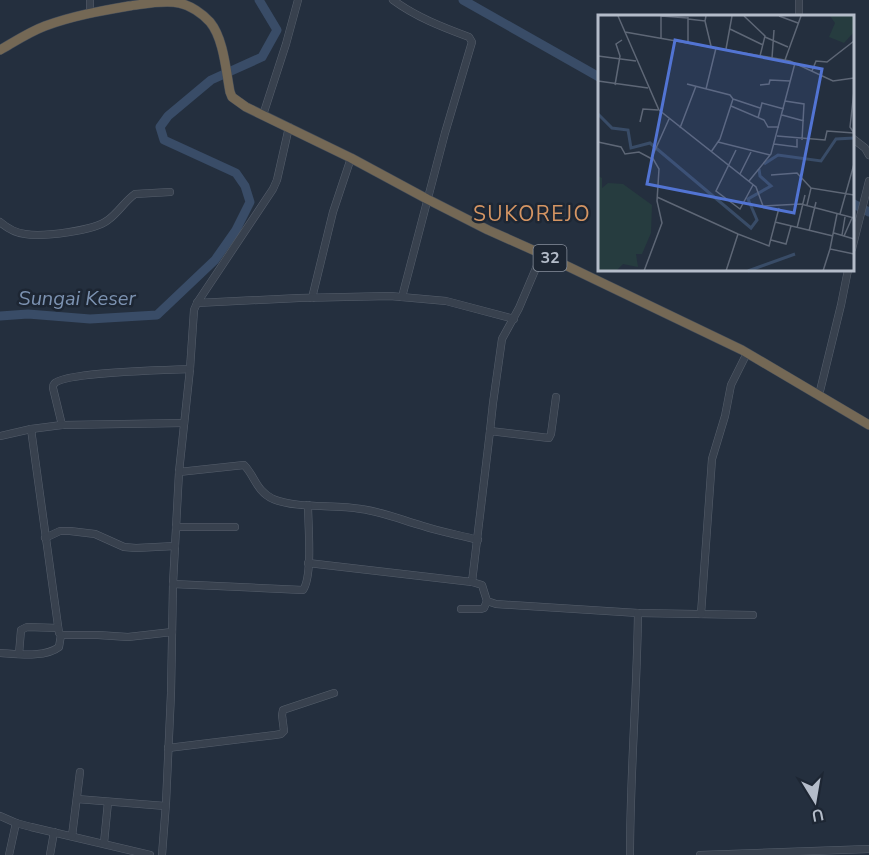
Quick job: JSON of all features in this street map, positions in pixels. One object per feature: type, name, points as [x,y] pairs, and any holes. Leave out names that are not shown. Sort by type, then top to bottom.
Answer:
[{"type":"highway","name":"32","points":[[0,50],[42,27],[90,13],[152,1],[180,3],[211,23],[223,57],[230,92],[232,97],[240,103],[488,230],[747,353],[869,425]]},
{"type":"street","points":[[90,0],[90,13]]},
{"type":"street","points":[[262,115],[298,0]]},
{"type":"street","points":[[393,0],[430,22],[469,37],[472,42],[445,133],[402,297]]},
{"type":"street","points":[[162,855],[171,693],[173,584],[179,472],[190,369],[192,319],[197,303],[273,189],[289,127]]},
{"type":"street","points":[[854,139],[867,148],[869,155]]},
{"type":"street","points":[[312,298],[333,212],[351,158]]},
{"type":"street","points":[[854,240],[869,181]]},
{"type":"street","points":[[0,222],[13,231],[24,234],[78,231],[108,220],[135,194],[170,192]]},
{"type":"street","points":[[472,582],[502,339],[514,319],[542,254]]},
{"type":"street","points":[[819,395],[842,305],[848,272]]},
{"type":"street","points":[[197,303],[402,297],[446,301],[514,319]]},
{"type":"street","points":[[701,614],[712,459],[726,416],[731,385],[747,353]]},
{"type":"street","points":[[62,425],[53,388],[56,382],[72,377],[111,372],[190,369]]},
{"type":"street","points":[[490,431],[549,438],[556,397]]},
{"type":"street","points":[[0,436],[62,425],[184,423]]},
{"type":"street","points":[[0,652],[33,654],[50,652],[58,647],[60,632],[31,429]]},
{"type":"street","points":[[179,472],[244,465],[256,485],[274,499],[308,505],[373,511],[395,516],[424,527],[478,540]]},
{"type":"street","points":[[173,584],[303,590],[306,586],[308,563],[308,505]]},
{"type":"street","points":[[176,527],[235,527]]},
{"type":"street","points":[[45,538],[60,531],[69,531],[94,534],[124,547],[175,546]]},
{"type":"street","points":[[308,563],[482,585],[487,602],[483,609],[461,609]]},
{"type":"street","points":[[487,602],[638,613],[753,615]]},
{"type":"street","points":[[630,855],[630,802],[638,670],[638,613]]},
{"type":"street","points":[[19,654],[21,630],[27,627],[128,637],[172,632]]},
{"type":"street","points":[[168,748],[281,734],[284,731],[282,713],[285,708],[334,693]]},
{"type":"street","points":[[72,836],[80,772]]},
{"type":"street","points":[[76,799],[165,806]]},
{"type":"street","points":[[104,843],[108,802]]},
{"type":"street","points":[[0,816],[16,823],[150,855]]},
{"type":"street","points":[[9,855],[16,823]]},
{"type":"street","points":[[50,855],[54,832]]},
{"type":"street","points":[[700,855],[795,854],[869,849]]},
{"type":"waterway","name":"Sungai Keser","points":[[0,316],[28,314],[90,319],[157,315],[215,260],[236,230],[250,202],[245,186],[236,173],[164,140],[160,127],[168,116],[211,80],[262,57],[277,30],[259,0]]},
{"type":"waterway","name":"Sungai Keser","points":[[463,0],[598,76]]},
{"type":"waterway","name":"Sungai Keser","points":[[854,204],[869,212]]},
{"type":"district","name":"SUKOREJO","points":[[532,214]]}]
